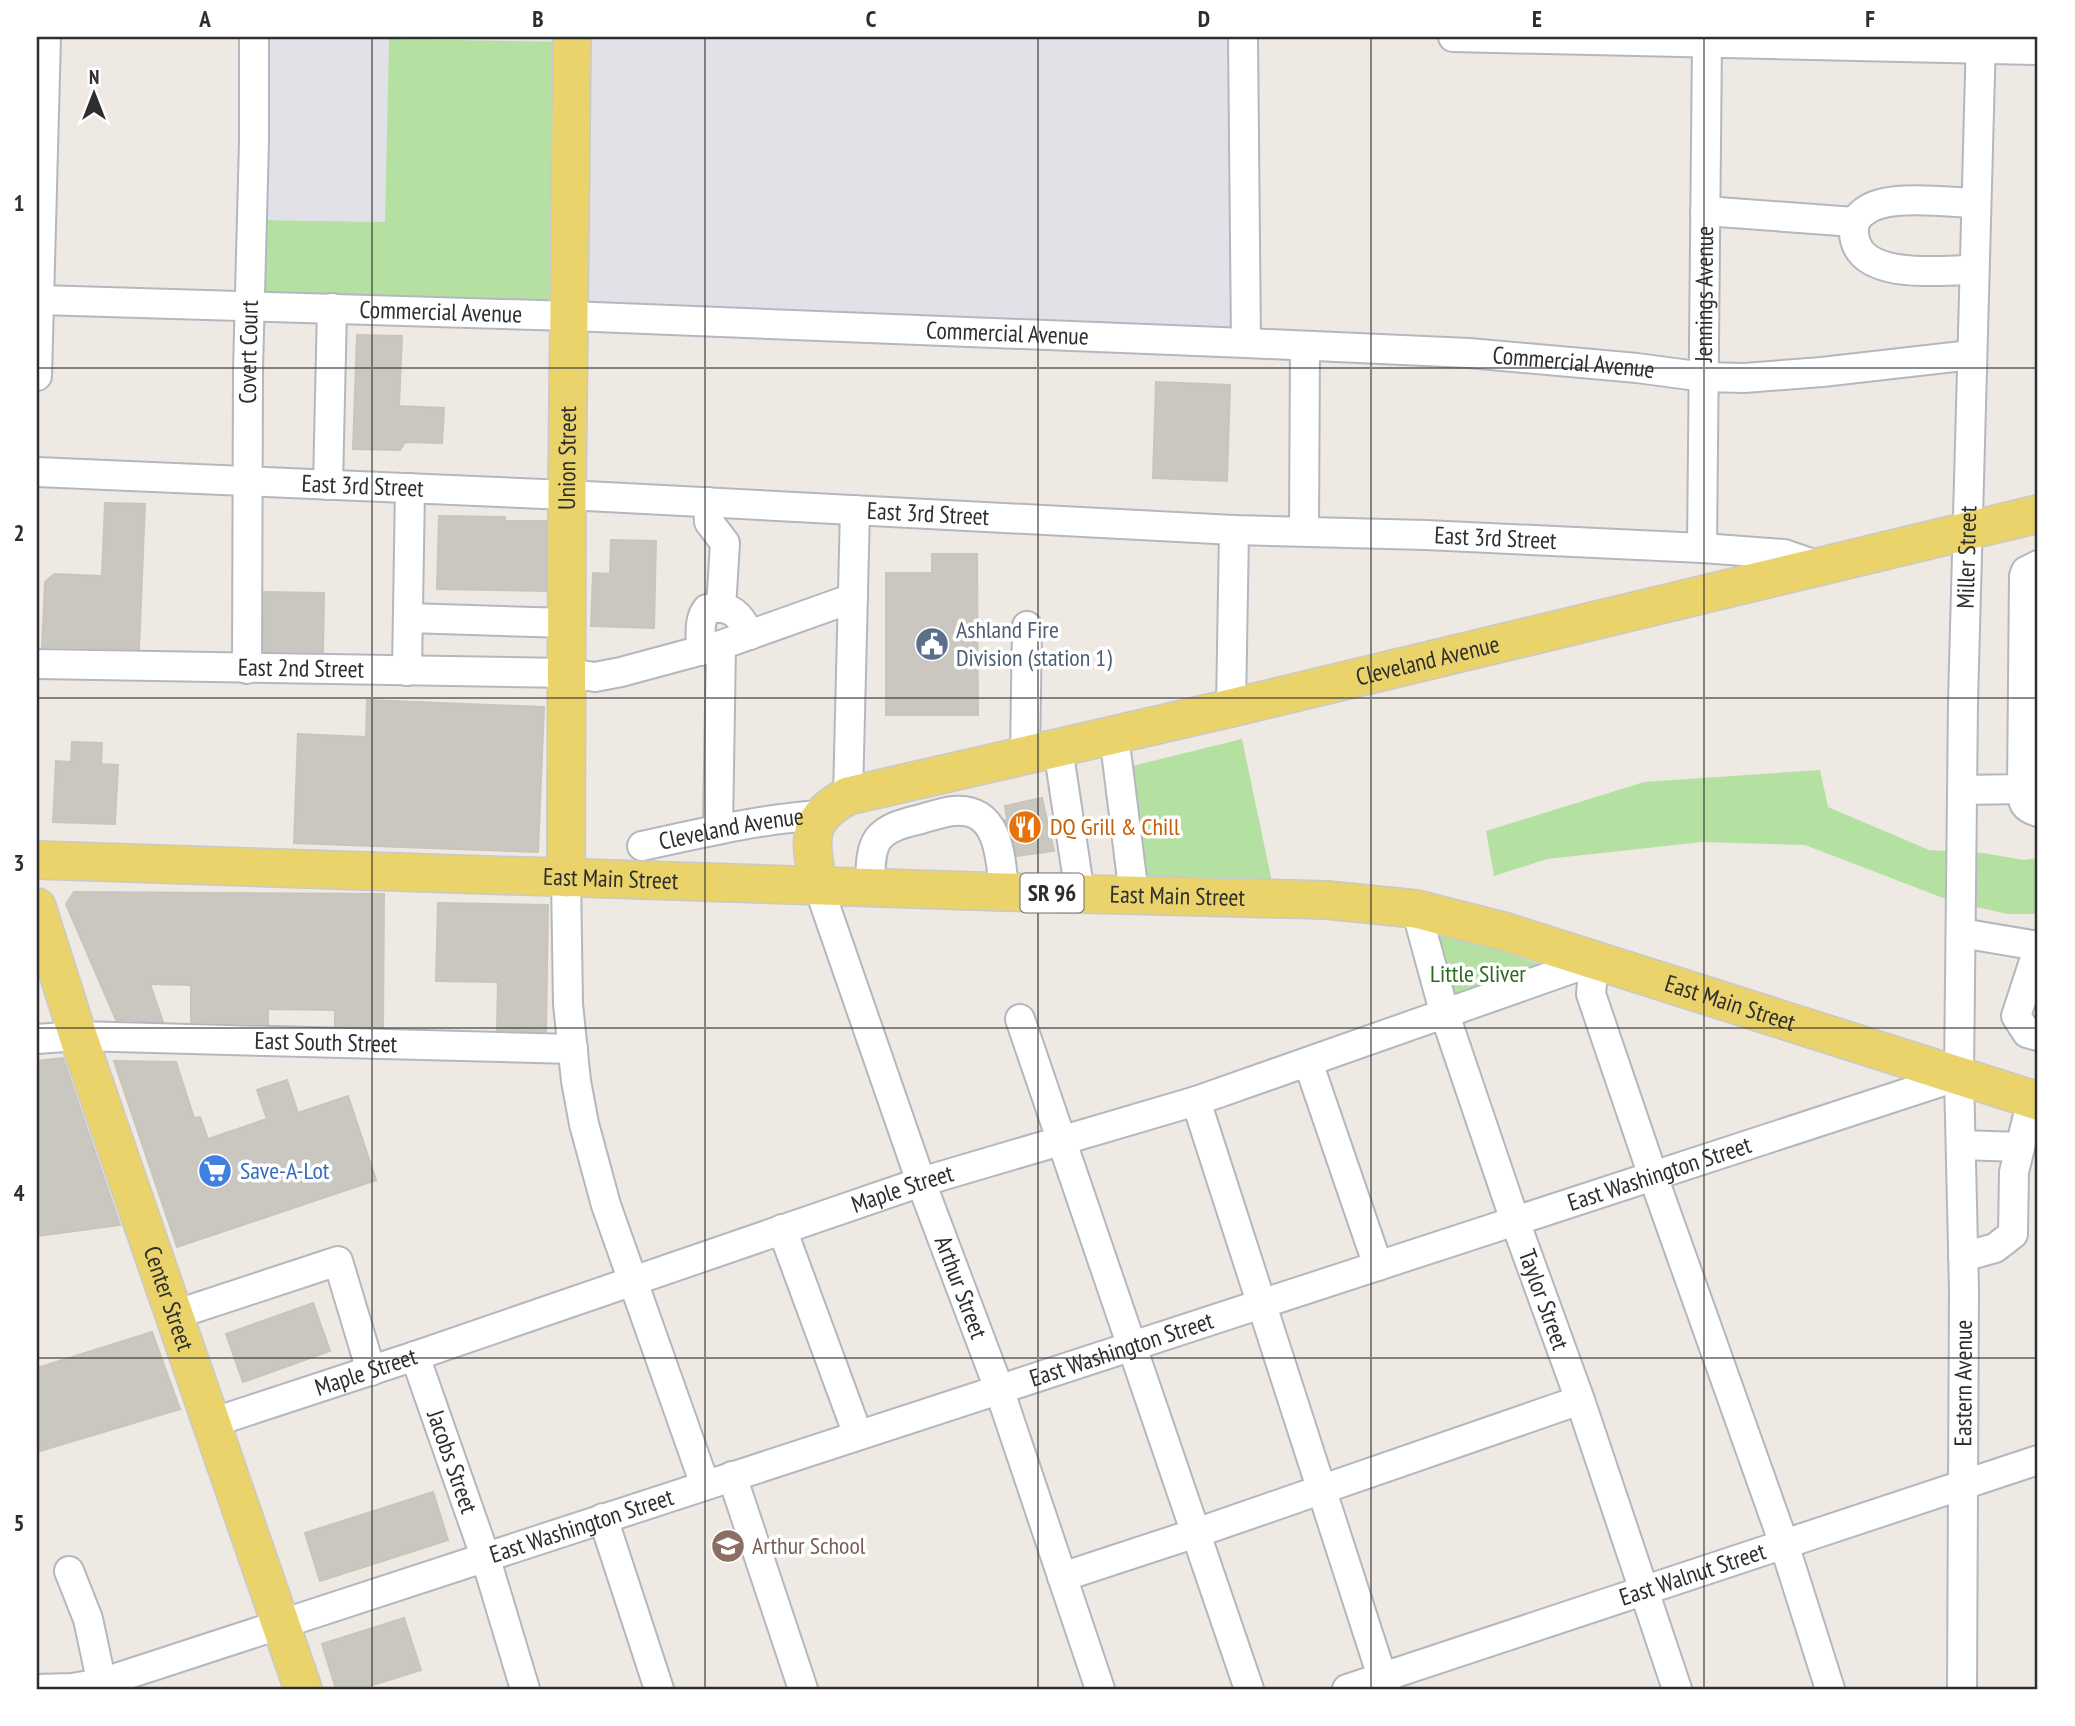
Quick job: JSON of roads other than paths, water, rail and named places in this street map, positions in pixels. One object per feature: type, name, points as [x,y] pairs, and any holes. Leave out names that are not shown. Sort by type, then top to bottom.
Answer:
[{"type":"main road","name":"Union Street","points":[[566,878],[572,37]]},
{"type":"main road","name":"Cleveland Avenue","points":[[818,885],[812,850],[813,832],[834,806],[1042,752],[2038,514]]},
{"type":"main road","name":"East Main Street","points":[[37,860],[1327,900],[1416,909],[1506,932],[2035,1100]]},
{"type":"main road","name":"Center Street","points":[[37,907],[78,1036],[303,1689]]},
{"type":"street","points":[[37,376],[46,37]]},
{"type":"street","name":"Covert Court","points":[[247,669],[254,37]]},
{"type":"street","points":[[1243,37],[1246,343]]},
{"type":"street","points":[[1453,37],[1981,43],[2038,50]]},
{"type":"street","name":"Jennings Avenue","points":[[1702,548],[1707,41]]},
{"type":"street","name":"Miller Street","points":[[1959,1076],[1967,532],[1981,43]]},
{"type":"street","points":[[1705,211],[1854,222],[1869,209],[1888,202],[1976,203]]},
{"type":"street","points":[[1854,222],[1854,238],[1861,254],[1881,266],[1974,270]]},
{"type":"street","name":"Commercial Avenue","points":[[40,300],[570,316],[1305,345],[1469,353],[1637,368],[1704,377],[1769,377],[1971,355]]},
{"type":"street","points":[[328,485],[332,309]]},
{"type":"street","points":[[1304,531],[1305,345]]},
{"type":"street","name":"East 3rd Street","points":[[37,472],[567,495],[1234,530],[1702,548],[1784,554],[1819,566]]},
{"type":"street","points":[[407,671],[410,488]]},
{"type":"street","points":[[708,502],[709,522],[725,542],[721,608]]},
{"type":"street","points":[[834,806],[853,598],[855,510]]},
{"type":"street","points":[[1231,708],[1234,530]]},
{"type":"street","points":[[2038,565],[2025,570],[2024,576],[2031,631],[2030,740],[2022,789],[2022,802],[2025,807],[2038,812]]},
{"type":"street","name":"East 2nd Street","points":[[37,664],[567,673],[595,677],[711,648],[853,598]]},
{"type":"street","points":[[718,829],[711,648],[703,614],[707,609],[721,608],[741,617],[750,635]]},
{"type":"street","points":[[408,618],[567,623]]},
{"type":"street","points":[[1027,626],[1042,752],[1080,894]]},
{"type":"street","points":[[1114,735],[1134,895]]},
{"type":"street","points":[[1963,790],[2022,789]]},
{"type":"street","name":"Cleveland Avenue","points":[[642,846],[834,806]]},
{"type":"street","points":[[870,887],[872,855],[876,841],[887,830],[954,811],[967,812],[988,824],[1001,850],[1004,892]]},
{"type":"street","points":[[566,878],[568,993],[573,1049],[576,1081],[590,1146],[606,1205],[632,1282],[705,1485]]},
{"type":"street","name":"Arthur Street","points":[[818,885],[921,1182],[999,1389],[1100,1689]]},
{"type":"street","name":"Taylor Street","points":[[1416,909],[1445,1014],[1515,1221],[1580,1400],[1677,1689]]},
{"type":"street","points":[[1961,933],[2038,948],[2016,1016],[2027,1033],[2038,1036]]},
{"type":"street","points":[[1594,961],[1591,994],[1784,1544],[1830,1689]]},
{"type":"street","name":"Maple Street","points":[[211,1423],[371,1371],[921,1182],[1196,1101],[1594,961]]},
{"type":"street","points":[[1020,1019],[1249,1689]]},
{"type":"street","name":"East South Street","points":[[37,1039],[78,1036],[573,1049]]},
{"type":"street","points":[[1308,1062],[1378,1266]]},
{"type":"street","name":"Eastern Avenue","points":[[1959,1076],[1963,1257],[1962,1689]]},
{"type":"street","name":"East Washington Street","points":[[37,1689],[102,1686],[281,1623],[1959,1076]]},
{"type":"street","points":[[1963,1257],[1995,1248],[2013,1234],[2014,1172],[2026,1140],[2035,1100]]},
{"type":"street","points":[[1196,1101],[1384,1684]]},
{"type":"street","points":[[1961,1145],[2026,1140]]},
{"type":"street","points":[[782,1229],[858,1435]]},
{"type":"street","points":[[174,1315],[338,1261],[371,1371]]},
{"type":"street","name":"Jacobs Street","points":[[415,1356],[485,1556],[525,1689]]},
{"type":"street","points":[[1062,1577],[1580,1400]]},
{"type":"street","name":"East Walnut Street","points":[[1348,1689],[1384,1684],[1644,1590],[2038,1460]]},
{"type":"street","points":[[732,1476],[803,1689]]},
{"type":"street","points":[[603,1518],[659,1689]]},
{"type":"street","points":[[69,1571],[88,1619],[102,1686]]},
{"type":"place","name":"Ashland Fire Division (station 1)","points":[[932,644]]},
{"type":"place","name":"DQ Grill & Chill","points":[[1025,827]]},
{"type":"place","name":"Save-A-Lot","points":[[215,1171]]},
{"type":"place","name":"Arthur School","points":[[728,1546]]},
{"type":"park label","name":"Little Sliver","points":[[1478,974]]}]
